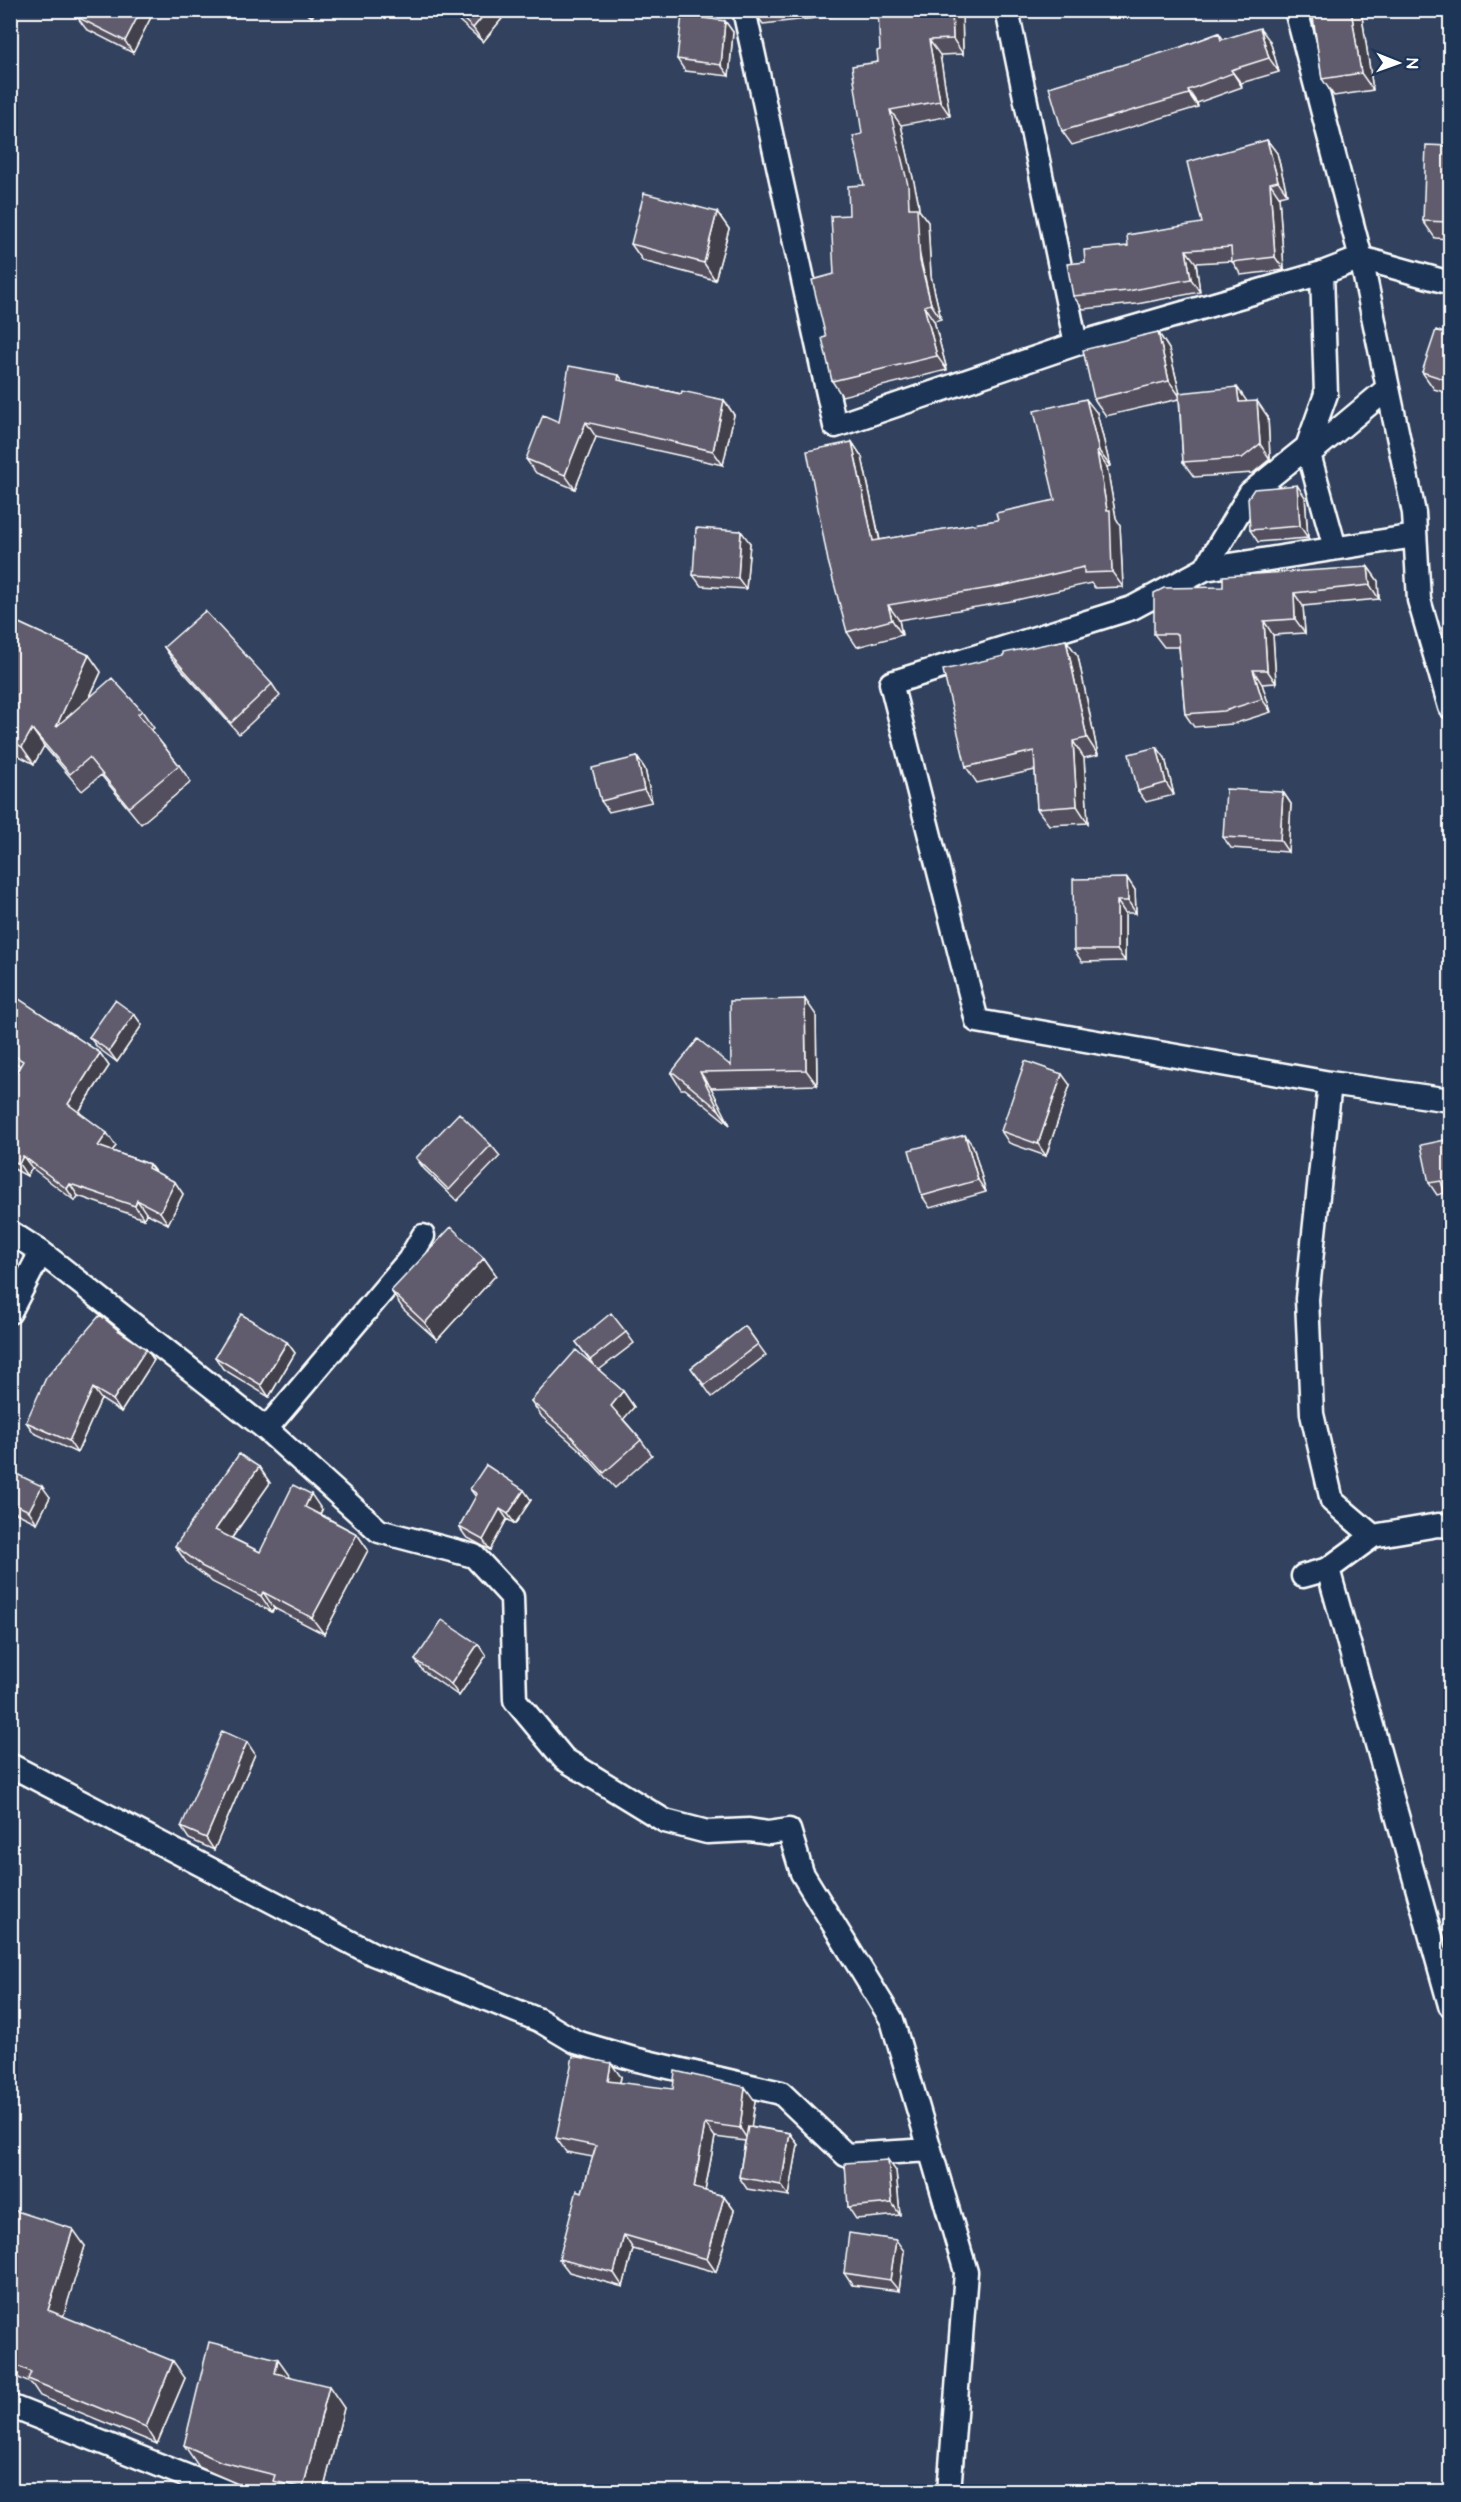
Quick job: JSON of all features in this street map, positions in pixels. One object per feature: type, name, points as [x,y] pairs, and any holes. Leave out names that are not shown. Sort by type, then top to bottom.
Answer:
[{"type":"street","points":[[744,10],[835,426],[1076,344],[1322,273],[1361,258],[1450,283]]},
{"type":"street","points":[[1007,10],[1076,344]]},
{"type":"street","points":[[1296,10],[1361,258],[1414,513],[1419,600],[1450,707]]},
{"type":"street","points":[[1322,273],[1326,394],[1308,450],[1335,548]]},
{"type":"street","points":[[1205,569],[1250,493],[1388,388]]},
{"type":"street","points":[[1415,536],[1205,569],[1132,608],[891,683],[977,1021],[1330,1083],[1450,1100]]},
{"type":"street","points":[[1330,1083],[1307,1299],[1312,1414],[1332,1501],[1373,1536]]},
{"type":"street","points":[[10,1232],[41,1251],[266,1429],[379,1531],[474,1556],[512,1597],[515,1700],[564,1759],[665,1821],[707,1832],[749,1830],[768,1833],[789,1830],[802,1873],[892,2020],[966,2272],[949,2492]]},
{"type":"street","points":[[266,1429],[410,1260],[423,1236]]},
{"type":"street","points":[[10,1312],[41,1251]]},
{"type":"street","points":[[1304,1576],[1328,1569],[1373,1536],[1450,1526]]},
{"type":"street","points":[[1328,1569],[1450,2005]]},
{"type":"street","points":[[10,1765],[373,1954],[539,2020],[576,2042],[634,2060],[781,2093],[846,2154],[930,2150]]},
{"type":"street","points":[[10,2406],[228,2492]]},
{"type":"building","points":[[81,10],[141,10],[125,41],[77,17]]},
{"type":"building","points":[[453,10],[488,10],[473,28]]},
{"type":"building","points":[[878,10],[952,10],[953,39],[929,40],[940,101],[890,110],[908,185],[909,208],[917,208],[920,261],[931,304],[924,306],[937,356],[832,381],[822,338],[826,337],[812,280],[834,274],[831,216],[849,215],[848,186],[864,185],[853,136],[862,134],[852,66],[878,62],[877,51],[880,50]]},
{"type":"building","points":[[1312,10],[1351,10],[1361,73],[1322,79]]},
{"type":"building","points":[[682,15],[725,21],[721,65],[677,59]]},
{"type":"building","points":[[1260,28],[1269,58],[1231,70],[1233,73],[1188,90],[1189,94],[1062,131],[1049,87],[1181,47],[1219,33],[1221,40]]},
{"type":"building","points":[[1267,140],[1278,181],[1270,183],[1275,257],[1232,262],[1231,247],[1186,250],[1191,279],[1128,291],[1073,296],[1067,264],[1085,262],[1084,250],[1128,246],[1127,235],[1202,223],[1187,162]]},
{"type":"building","points":[[1426,145],[1450,146],[1450,222],[1423,221]]},
{"type":"building","points":[[644,193],[717,212],[704,263],[631,244]]},
{"type":"building","points":[[1436,330],[1450,335],[1450,381],[1422,372]]},
{"type":"building","points":[[1158,332],[1169,381],[1094,399],[1083,350]]},
{"type":"building","points":[[569,366],[619,375],[618,380],[681,394],[682,391],[724,400],[713,451],[586,422],[565,475],[526,459],[543,415],[559,422]]},
{"type":"building","points":[[1237,387],[1239,402],[1257,401],[1260,444],[1242,458],[1183,462],[1179,393]]},
{"type":"building","points":[[1086,399],[1099,451],[1097,452],[1107,510],[1110,510],[1112,572],[1084,573],[1084,567],[1002,586],[888,605],[892,620],[847,632],[828,561],[807,451],[852,442],[873,541],[998,520],[996,513],[1055,500],[1034,411]]},
{"type":"building","points":[[1297,485],[1300,526],[1250,530],[1248,498],[1254,489]]},
{"type":"building","points":[[696,528],[741,531],[738,578],[693,575]]},
{"type":"building","points":[[1368,567],[1370,585],[1294,593],[1295,619],[1264,621],[1267,670],[1253,670],[1262,699],[1224,711],[1185,714],[1178,634],[1154,634],[1154,593],[1164,588],[1223,587],[1223,576]]},
{"type":"building","points":[[205,611],[272,684],[231,723],[164,647]]},
{"type":"building","points":[[10,619],[89,655],[56,727],[112,678],[142,711],[138,714],[179,765],[129,807],[89,758],[70,774],[32,729],[22,747],[10,740]]},
{"type":"building","points":[[1066,640],[1087,738],[1073,741],[1077,806],[1037,809],[1034,751],[966,767],[943,670],[1004,656],[1004,653]]},
{"type":"building","points":[[1157,747],[1166,783],[1138,791],[1129,754]]},
{"type":"building","points":[[637,757],[644,790],[601,801],[592,768]]},
{"type":"building","points":[[1226,789],[1283,792],[1280,840],[1223,837]]},
{"type":"building","points":[[1127,878],[1128,901],[1117,901],[1117,950],[1074,950],[1073,879]]},
{"type":"building","points":[[10,993],[100,1053],[68,1104],[107,1133],[98,1146],[149,1164],[148,1168],[175,1182],[160,1212],[137,1200],[135,1206],[70,1184],[67,1189],[23,1156],[19,1164],[10,1159],[10,1083],[23,1061],[10,1053]]},
{"type":"building","points":[[805,999],[806,1070],[700,1072],[719,1110],[674,1073],[671,1073],[698,1039],[731,1066],[730,1001]]},
{"type":"building","points":[[115,1000],[134,1014],[109,1051],[89,1037]]},
{"type":"building","points":[[1025,1061],[1062,1074],[1038,1144],[1001,1131]]},
{"type":"building","points":[[459,1113],[491,1145],[449,1190],[416,1158]]},
{"type":"building","points":[[965,1135],[978,1180],[922,1196],[909,1150]]},
{"type":"building","points":[[1450,1139],[1450,1212],[1441,1181],[1429,1183],[1421,1145]]},
{"type":"building","points":[[451,1227],[484,1258],[425,1323],[391,1291]]},
{"type":"building","points":[[611,1313],[626,1332],[590,1360],[576,1342]]},
{"type":"building","points":[[241,1314],[287,1342],[261,1385],[215,1357]]},
{"type":"building","points":[[100,1315],[146,1349],[113,1400],[93,1388],[69,1441],[26,1422],[46,1378]]},
{"type":"building","points":[[745,1326],[758,1344],[704,1385],[691,1368]]},
{"type":"building","points":[[576,1350],[623,1391],[611,1406],[641,1440],[604,1473],[570,1435],[531,1401]]},
{"type":"building","points":[[239,1454],[259,1467],[215,1530],[260,1552],[293,1485],[311,1494],[305,1507],[357,1534],[312,1618],[263,1592],[261,1596],[201,1566],[175,1546]]},
{"type":"building","points":[[486,1465],[524,1490],[508,1514],[500,1509],[483,1540],[459,1527],[477,1494],[470,1489]]},
{"type":"building","points":[[10,1471],[42,1486],[29,1511],[10,1502]]},
{"type":"building","points":[[442,1620],[478,1644],[451,1684],[415,1660]]},
{"type":"building","points":[[222,1731],[247,1742],[206,1838],[181,1827]]},
{"type":"building","points":[[573,2056],[611,2063],[608,2081],[673,2089],[675,2071],[745,2087],[740,2128],[705,2123],[694,2188],[724,2196],[707,2259],[624,2235],[614,2273],[559,2259],[577,2190],[582,2192],[596,2146],[556,2138]]},
{"type":"building","points":[[748,2126],[790,2133],[781,2185],[739,2177]]},
{"type":"building","points":[[888,2160],[892,2203],[848,2207],[845,2163]]},
{"type":"building","points":[[10,2209],[73,2229],[48,2310],[173,2361],[146,2427],[28,2379],[31,2372],[10,2362]]},
{"type":"building","points":[[849,2233],[896,2240],[890,2280],[844,2273]]},
{"type":"building","points":[[209,2342],[278,2359],[275,2373],[329,2386],[303,2488],[273,2481],[275,2475],[222,2462],[184,2445]]}]
